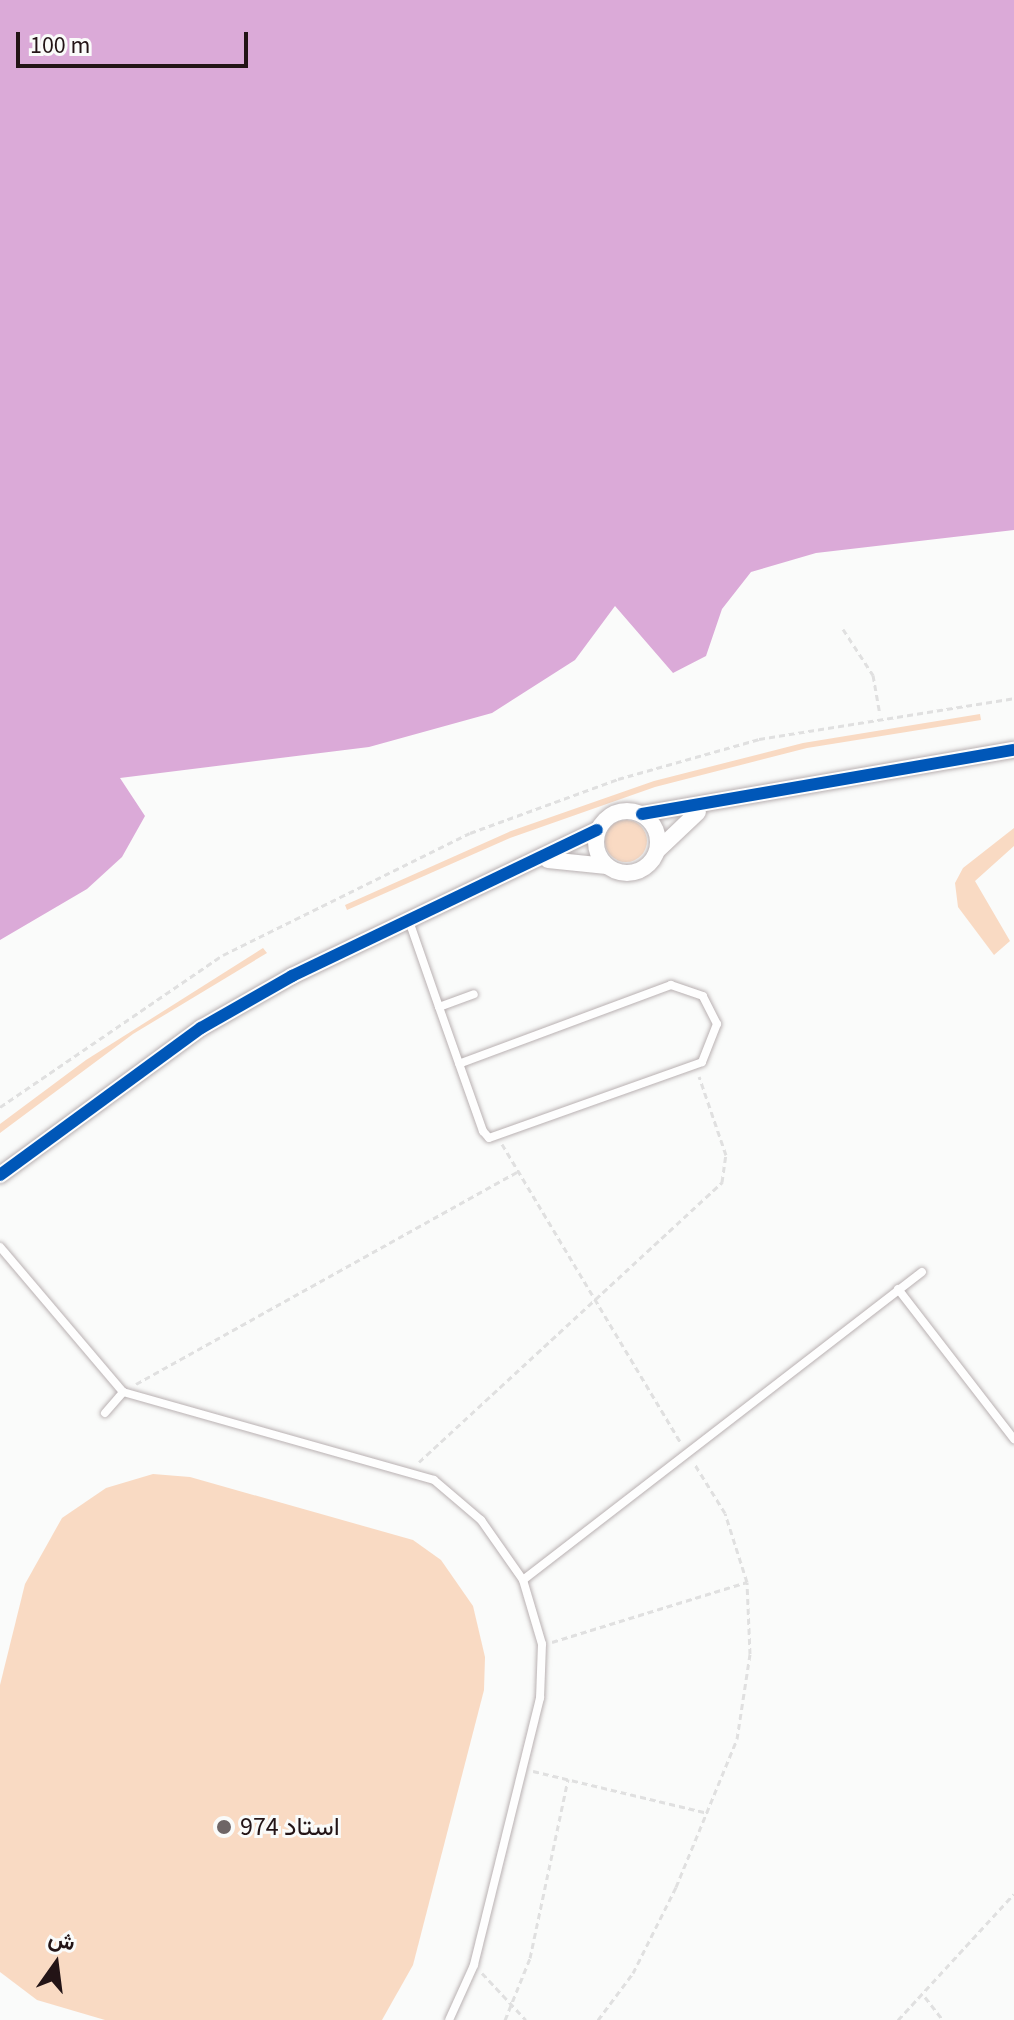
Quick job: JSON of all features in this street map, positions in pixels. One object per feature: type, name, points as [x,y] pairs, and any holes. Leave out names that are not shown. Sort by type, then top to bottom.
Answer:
[{"type":"street","points":[[0,1175],[201,1028],[408,918],[538,861],[597,830],[621,811],[642,814],[712,804],[853,772],[1014,750]]},
{"type":"street","points":[[538,861],[607,866],[636,872],[682,821],[712,804]]},
{"type":"street","points":[[642,814],[656,830],[657,851]]},
{"type":"street","points":[[597,830],[596,850],[607,866]]},
{"type":"lane","points":[[408,918],[459,1064],[483,1131],[500,1138],[694,1065],[714,1048],[717,1024],[703,996],[680,985],[459,1064]]},
{"type":"lane","points":[[439,1007],[474,994]]},
{"type":"lane","points":[[0,1247],[123,1392],[410,1469],[466,1504],[523,1580],[542,1644],[540,1698],[474,1965],[449,2020]]},
{"type":"lane","points":[[523,1580],[686,1450],[922,1272]]},
{"type":"lane","points":[[898,1289],[1014,1439]]},
{"type":"lane","points":[[105,1413],[123,1392]]},
{"type":"path","points":[[843,629],[873,675],[880,714]]},
{"type":"path","points":[[0,1107],[210,963],[423,853],[618,779],[880,714],[1014,698]]},
{"type":"path","points":[[410,1469],[726,1173],[694,1065]]},
{"type":"path","points":[[500,1138],[517,1172],[725,1513],[747,1582],[750,1654],[737,1739],[708,1813],[633,1973],[598,2020]]},
{"type":"path","points":[[123,1392],[517,1172]]},
{"type":"path","points":[[542,1644],[747,1582]]},
{"type":"path","points":[[524,1768],[708,1813]]},
{"type":"path","points":[[505,2020],[514,2008],[568,1779]]},
{"type":"path","points":[[898,2020],[925,1997],[1014,1894]]},
{"type":"path","points":[[474,1965],[526,2020]]},
{"type":"path","points":[[925,1997],[943,2020]]},
{"type":"shaded area","points":[[0,0],[1014,0],[1014,530],[816,553],[751,572],[722,609],[706,656],[673,673],[615,606],[575,660],[492,713],[369,747],[120,778],[145,816],[122,857],[87,889],[0,940]]},
{"type":"shaded area","points":[[980,714],[981,720],[807,748],[655,787],[510,838],[347,910],[345,905],[511,831],[654,781],[803,743]]},
{"type":"shaded area","points":[[626,820],[641,826],[647,841],[641,856],[626,862],[611,856],[605,841],[611,826]]},
{"type":"shaded area","points":[[1014,828],[1014,846],[975,881],[1010,941],[994,955],[958,907],[955,883],[963,868]]},
{"type":"shaded area","points":[[263,948],[267,953],[133,1034],[0,1133],[0,1124],[86,1060]]},
{"type":"shaded area","name":"استاد 974","points":[[153,1474],[190,1477],[413,1540],[441,1560],[473,1606],[485,1657],[484,1690],[413,1965],[382,2020],[105,2020],[37,2000],[0,1972],[0,1685],[25,1584],[62,1518],[106,1488]]},
{"type":"cycle path","points":[[642,814],[1014,750]]},
{"type":"cycle path","points":[[0,1175],[201,1028],[292,976],[597,830]]},
{"type":"place","name":"استاد 974","points":[[224,1827]]}]
